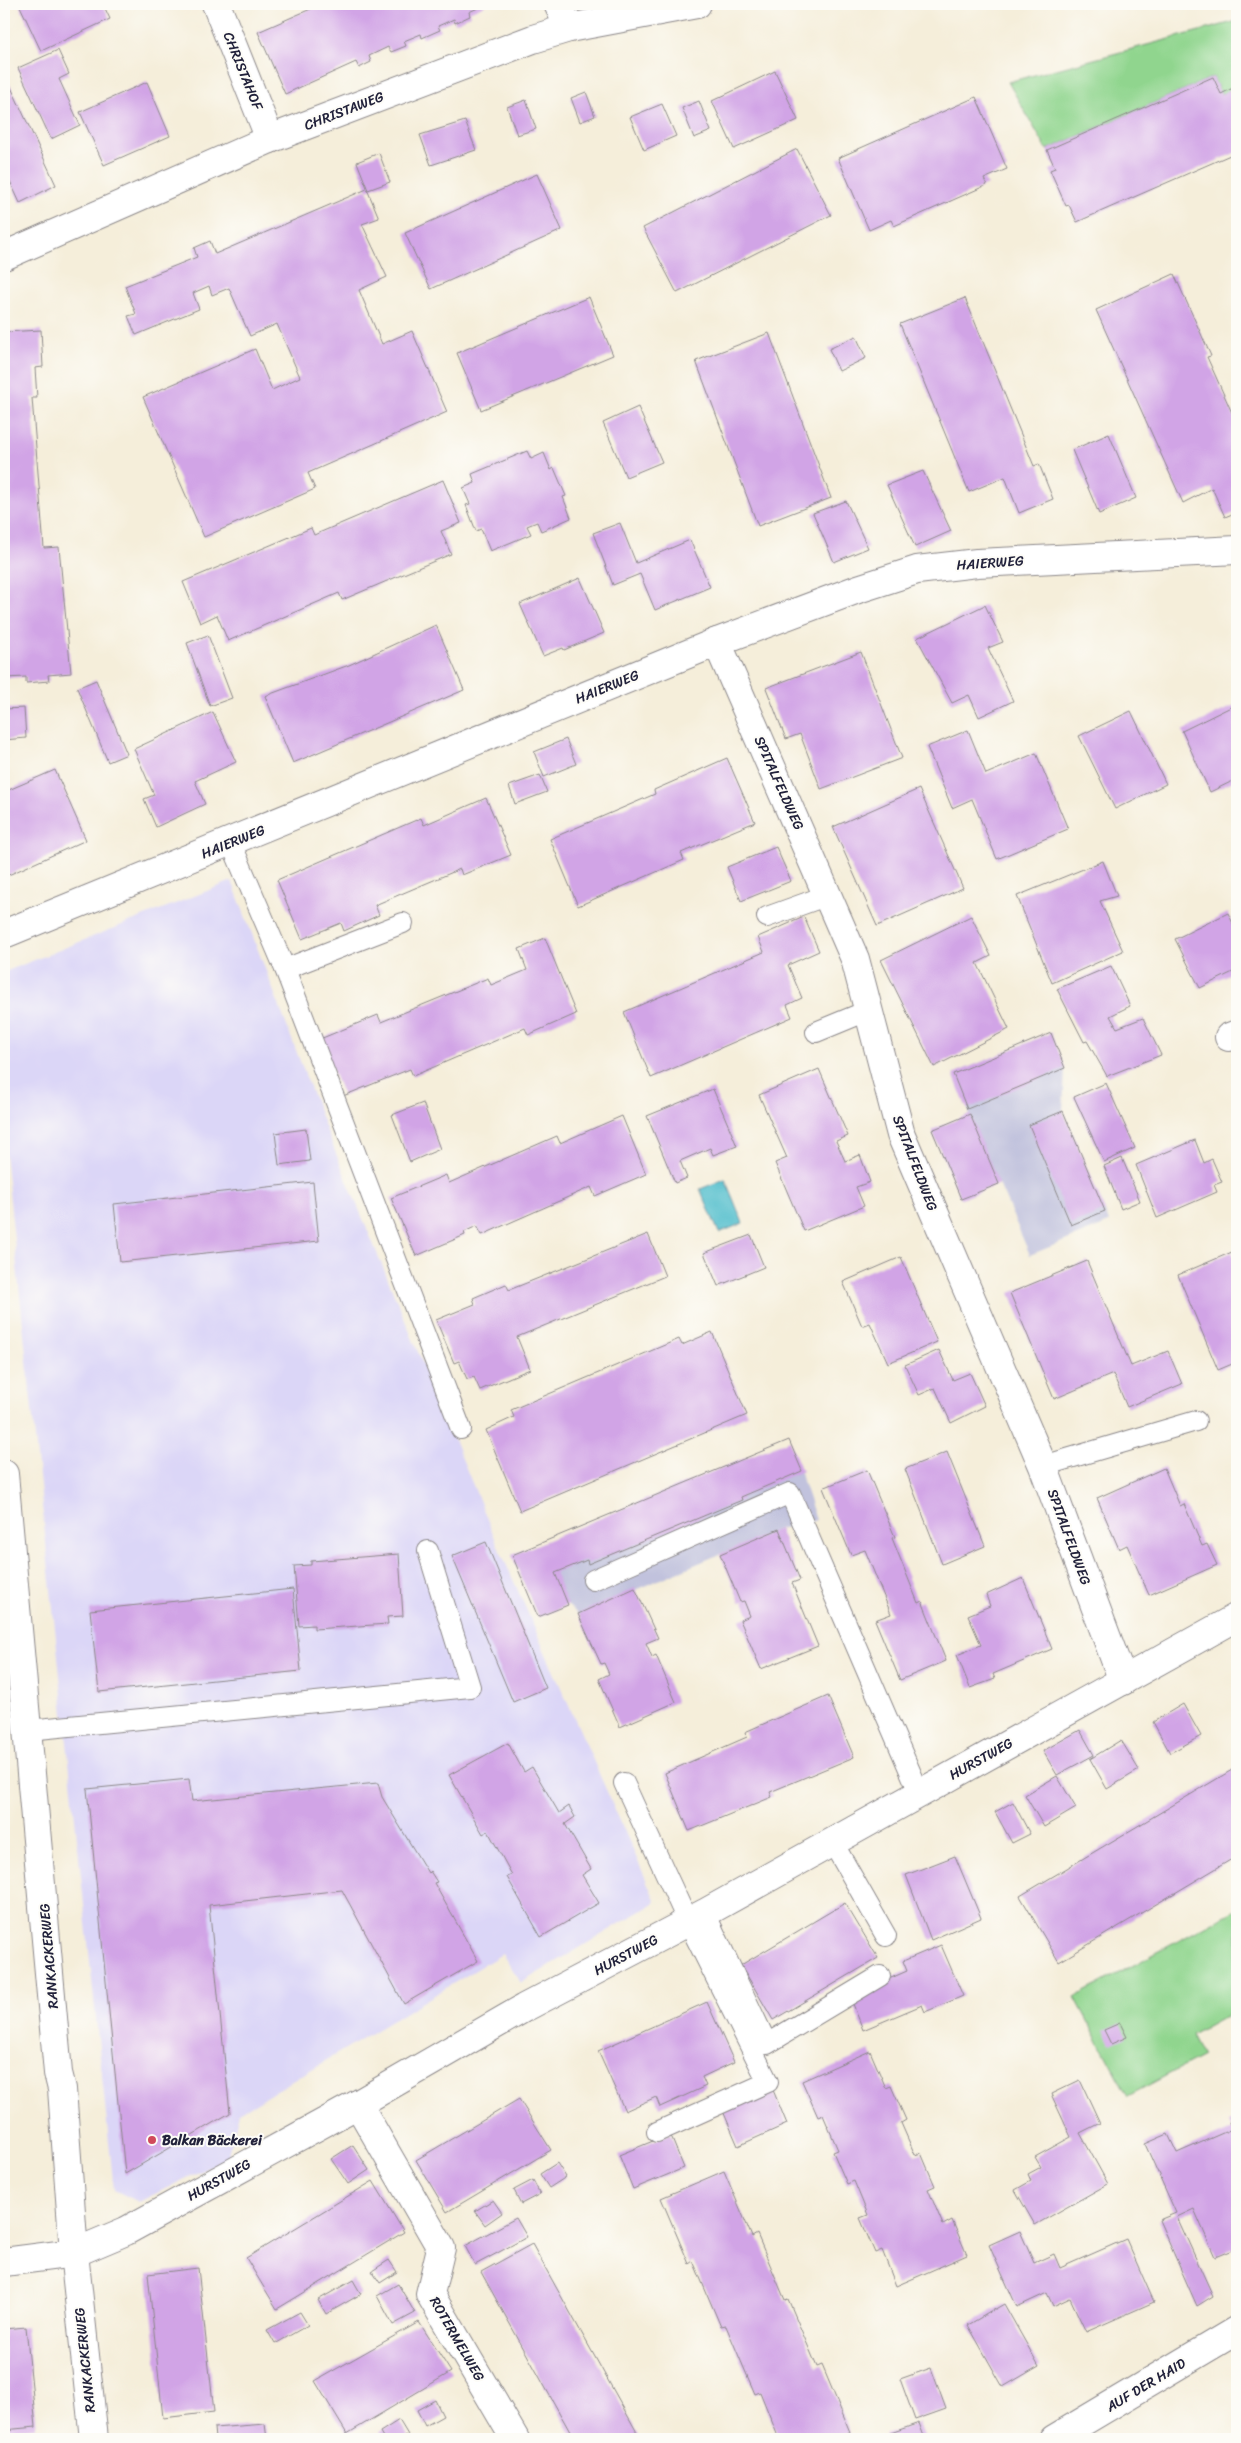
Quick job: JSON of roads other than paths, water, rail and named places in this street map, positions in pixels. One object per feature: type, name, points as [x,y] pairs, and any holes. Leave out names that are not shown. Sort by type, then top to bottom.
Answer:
[{"type":"street","name":"CHRISTAHOF","points":[[216,4],[270,139]]},
{"type":"street","name":"CHRISTAWEG","points":[[4,256],[270,139],[533,39],[564,16],[697,4]]},
{"type":"street","name":"HAIERWEG","points":[[4,934],[231,843],[717,642],[858,589],[917,570],[977,563],[1237,550]]},
{"type":"street","name":"SPITALFELDWEG","points":[[717,642],[855,960],[901,1135],[1043,1466],[1123,1681]]},
{"type":"street","name":"RANKACKERWEG","points":[[4,1474],[10,1591],[28,1730],[58,2073],[62,2089],[74,2253],[94,2439]]},
{"type":"street","name":"HURSTWEG","points":[[4,2262],[74,2253],[126,2231],[358,2104],[524,2008],[696,1918],[833,1843],[919,1792],[1237,1617]]},
{"type":"street","name":"ROTERMELWEG","points":[[358,2104],[441,2248],[430,2294],[515,2439]]},
{"type":"street","name":"AUF DER HAID","points":[[1054,2439],[1237,2330]]},
{"type":"lane","points":[[231,843],[285,969],[461,1429]]},
{"type":"lane","points":[[767,917],[828,895]]},
{"type":"lane","points":[[285,969],[403,922]]},
{"type":"lane","points":[[816,1032],[868,1011]]},
{"type":"lane","points":[[1043,1466],[1196,1421]]},
{"type":"lane","points":[[593,1580],[790,1493],[919,1792]]},
{"type":"lane","points":[[28,1730],[470,1687],[428,1551]]},
{"type":"lane","points":[[624,1782],[696,1918],[767,2044],[880,1976]]},
{"type":"lane","points":[[833,1843],[886,1936]]},
{"type":"lane","points":[[658,2132],[768,2082],[696,1918]]},
{"type":"water","points":[[725,1179],[743,1223],[719,1233],[700,1189]]},
{"type":"place","name":"Balkan Bäckerei","points":[[152,2140]]}]
